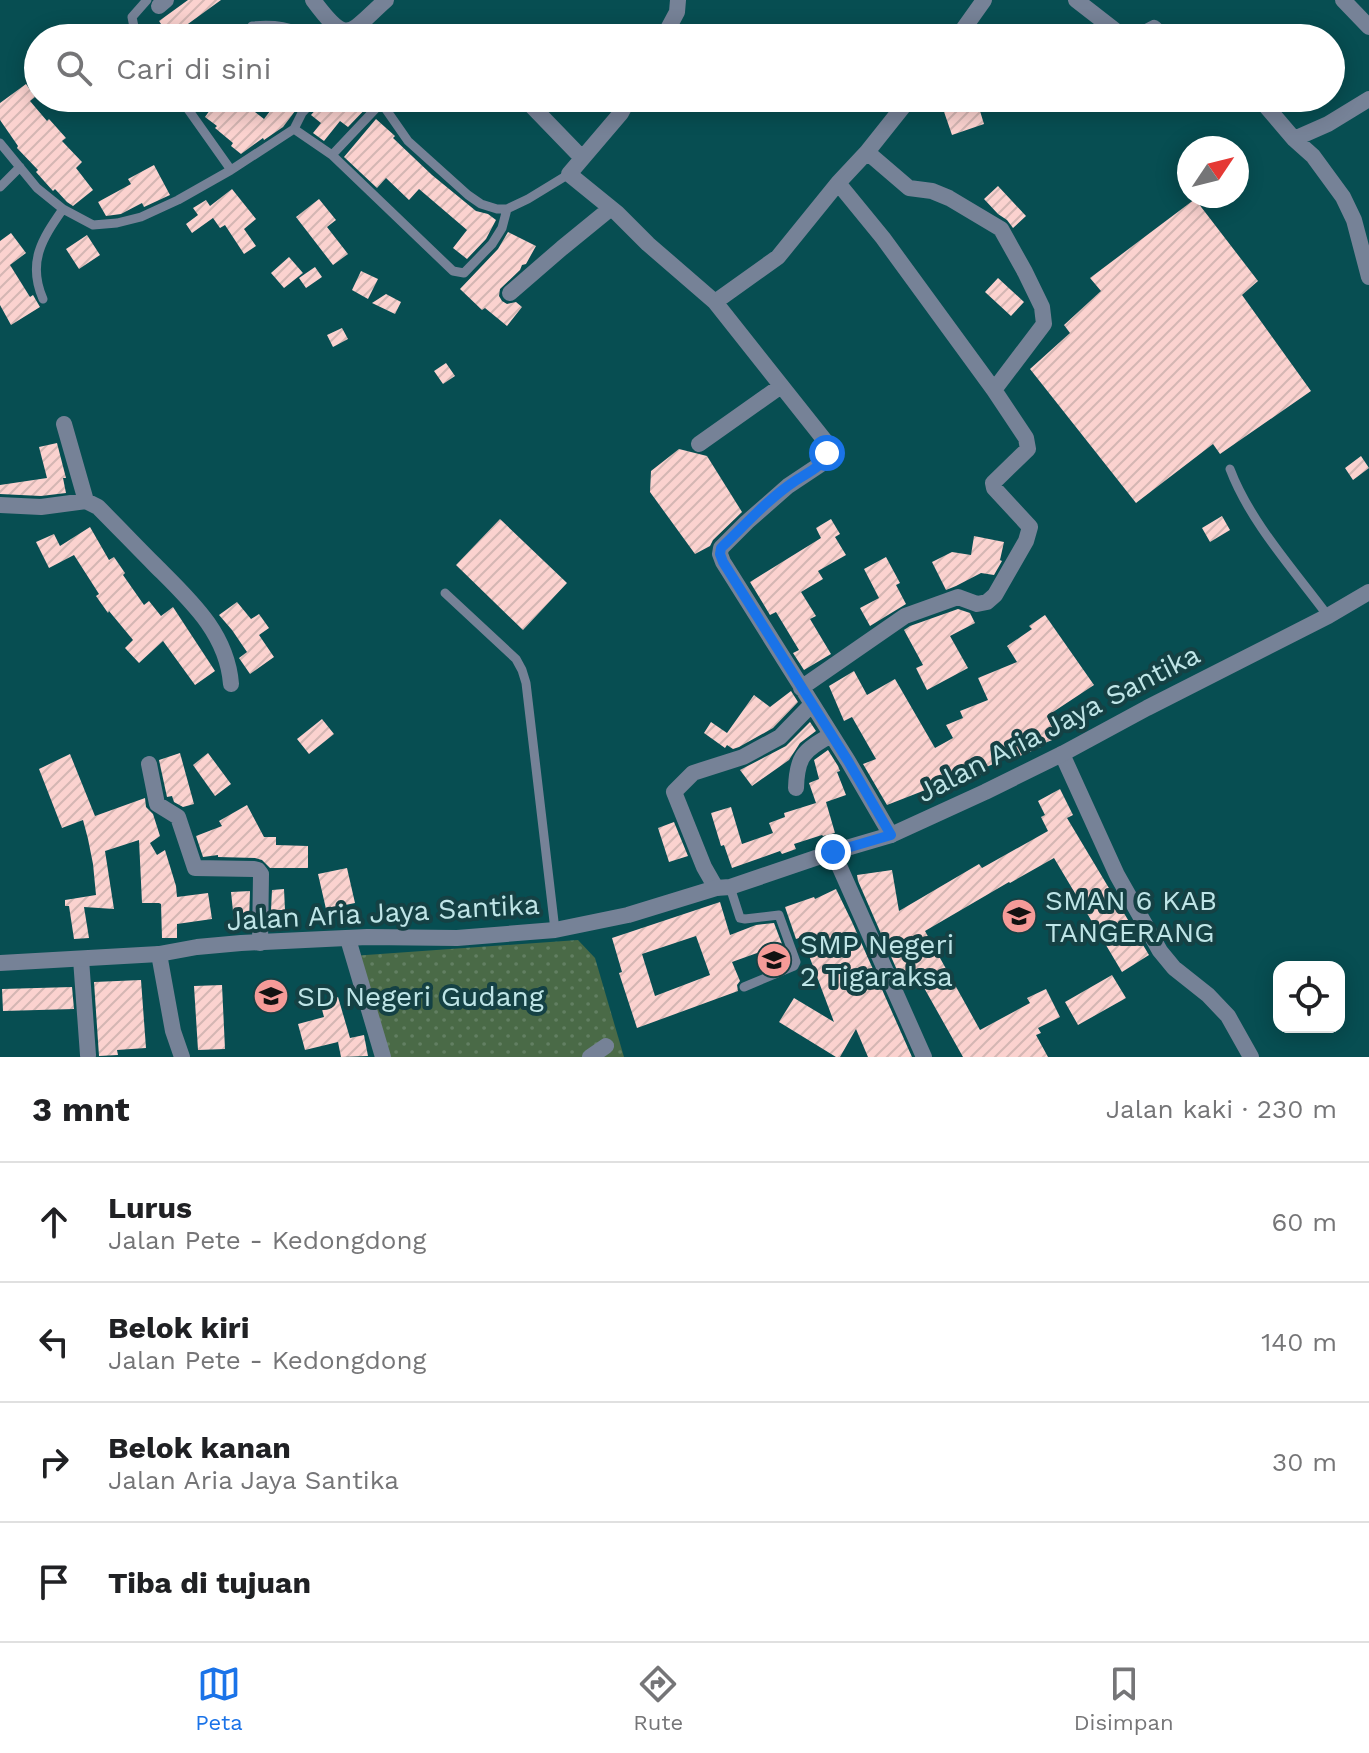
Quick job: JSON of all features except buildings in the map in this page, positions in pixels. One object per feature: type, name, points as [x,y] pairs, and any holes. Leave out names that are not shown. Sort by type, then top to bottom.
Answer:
[{"type":"street","points":[[313,0],[331,24]]},
{"type":"street","points":[[359,24],[386,0]]},
{"type":"street","points":[[671,24],[677,12],[678,0]]},
{"type":"street","points":[[967,24],[984,0]]},
{"type":"street","points":[[1076,0],[1107,24]]},
{"type":"street","points":[[1343,0],[1369,27]]},
{"type":"street","points":[[1294,139],[1328,124],[1369,99]]},
{"type":"street","points":[[538,112],[582,158]]},
{"type":"street","points":[[622,112],[569,174],[715,302],[826,442],[827,457],[824,462],[788,486],[747,522],[721,548],[720,554],[891,835]]},
{"type":"street","points":[[715,302],[778,257],[899,112]]},
{"type":"street","points":[[1271,112],[1313,156],[1350,211],[1369,277]]},
{"type":"street","points":[[867,152],[909,188],[932,191],[949,198],[1001,229],[1025,272],[1042,307],[1044,324],[994,390]]},
{"type":"street","points":[[801,688],[905,616],[958,597],[977,604],[987,602],[995,595],[1026,541],[1030,527],[994,488],[993,483],[1028,449],[1029,444],[994,390],[883,238],[838,183]]},
{"type":"street","points":[[510,293],[611,208]]},
{"type":"street","points":[[699,444],[781,386]]},
{"type":"street","points":[[64,424],[86,501]]},
{"type":"street","points":[[0,505],[41,507],[86,501],[98,507],[189,598],[211,626],[222,645],[231,684]]},
{"type":"street","name":"Jalan Aria Jaya Santika","points":[[0,963],[159,954],[197,947],[260,943],[376,937],[457,938],[555,930],[628,915],[891,835],[1062,754],[1369,592]]},
{"type":"street","points":[[723,888],[704,867],[674,792],[693,773],[743,757],[780,737],[812,704]]},
{"type":"street","points":[[796,788],[797,768],[802,756],[808,748],[831,735]]},
{"type":"street","points":[[1062,754],[1117,875],[1160,951],[1174,968],[1208,995],[1228,1016],[1251,1057]]},
{"type":"street","points":[[149,764],[157,804],[178,817],[195,868],[254,869],[261,874],[260,943]]},
{"type":"street","points":[[833,852],[924,1057]]},
{"type":"street","points":[[348,939],[383,1057]]},
{"type":"street","points":[[159,954],[173,1031],[182,1057]]},
{"type":"street","points":[[81,959],[88,1055]]},
{"type":"street","points":[[590,1057],[606,1046]]},
{"type":"lane","points":[[133,24],[132,17],[157,2]]},
{"type":"lane","points":[[190,112],[231,170]]},
{"type":"lane","points":[[0,143],[37,188],[63,209],[93,225],[117,223],[165,206],[231,170],[294,129],[303,112]]},
{"type":"lane","points":[[332,155],[370,112]]},
{"type":"lane","points":[[388,112],[408,141],[481,204],[507,209],[569,174]]},
{"type":"lane","points":[[294,129],[332,155],[453,271],[464,273],[492,244],[502,228],[507,209]]},
{"type":"lane","points":[[0,187],[20,167]]},
{"type":"lane","points":[[43,299],[36,278],[38,251],[47,231],[63,209]]},
{"type":"lane","points":[[1230,469],[1238,491],[1253,514],[1328,616]]},
{"type":"lane","points":[[445,593],[516,659],[522,670],[555,930]]},
{"type":"lane","points":[[723,888],[740,918],[779,915],[796,962],[794,966],[744,987]]},
{"type":"green space","points":[[578,940],[595,958],[624,1057],[378,1057],[352,956]]},
{"type":"place","name":"SMAN 6 KAB TANGERANG","points":[[1019,916]]},
{"type":"place","name":"SMP Negeri 2 Tigaraksa","points":[[774,960]]},
{"type":"place","name":"SD Negeri Gudang","points":[[271,996]]},
{"type":"route","points":[[827,453],[824,462],[788,486],[747,522],[721,548],[720,554],[891,835],[833,852]]}]
